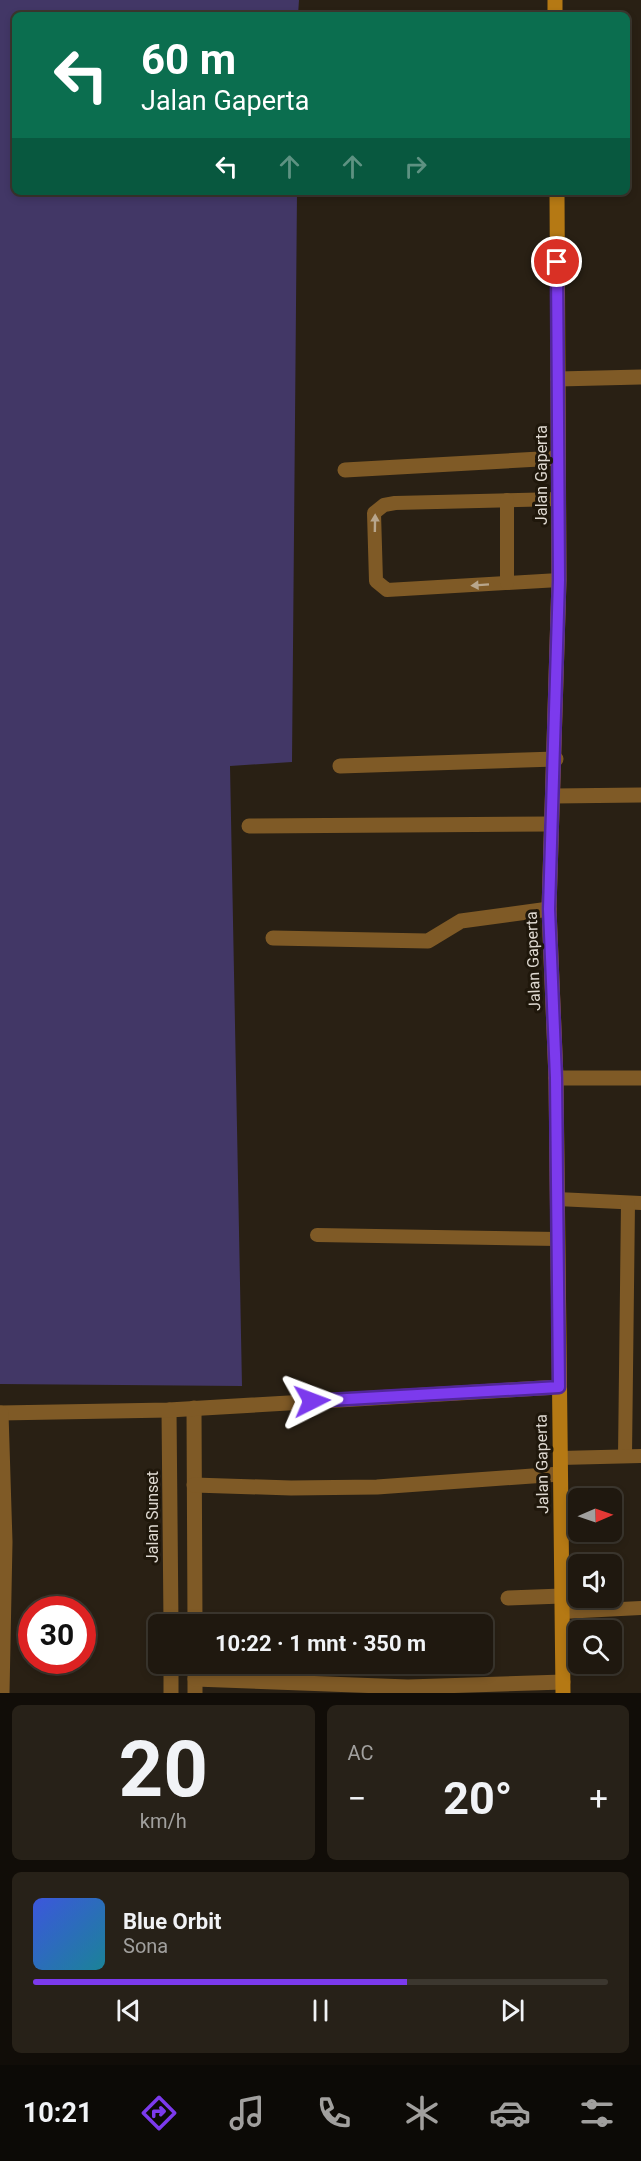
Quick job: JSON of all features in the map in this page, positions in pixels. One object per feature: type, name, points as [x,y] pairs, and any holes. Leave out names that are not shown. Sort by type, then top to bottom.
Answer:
[{"type":"street","name":"Jalan Gaperta","points":[[557,195],[559,580],[549,909],[556,1078],[563,1688]]},
{"type":"street","points":[[558,379],[641,377]]},
{"type":"street","points":[[345,470],[558,458]]},
{"type":"street","points":[[340,766],[555,759]]},
{"type":"street","points":[[554,796],[641,795]]},
{"type":"street","points":[[249,826],[550,824]]},
{"type":"street","points":[[273,938],[428,941],[461,921],[549,909]]},
{"type":"street","points":[[556,1078],[641,1078]]},
{"type":"street","points":[[2,1693],[4,1542],[0,1413],[169,1410],[559,1387]]},
{"type":"street","points":[[194,1408],[195,1614]]},
{"type":"street","name":"Jalan Sunset","points":[[169,1410],[171,1614]]},
{"type":"street","points":[[194,1485],[291,1488],[377,1486],[561,1474]]},
{"type":"street","points":[[508,1598],[562,1604]]},
{"type":"street","points":[[171,1674],[171,1693]]},
{"type":"street","points":[[195,1686],[563,1688]]},
{"type":"lane","points":[[559,499],[389,503],[374,513],[376,581],[387,590],[559,580]]},
{"type":"lane","points":[[507,500],[507,584]]},
{"type":"lane","points":[[557,1199],[634,1203],[625,1456]]},
{"type":"lane","points":[[317,1235],[558,1239]]},
{"type":"lane","points":[[560,1458],[641,1456]]},
{"type":"lane","points":[[562,1604],[641,1608]]},
{"type":"shaded area","points":[[0,0],[299,0],[298,12],[12,12],[12,195],[297,195],[292,762],[230,766],[242,1386],[0,1384]]},
{"type":"route","points":[[312,1401],[559,1387],[556,1078],[549,909],[559,580],[557,262]]}]
